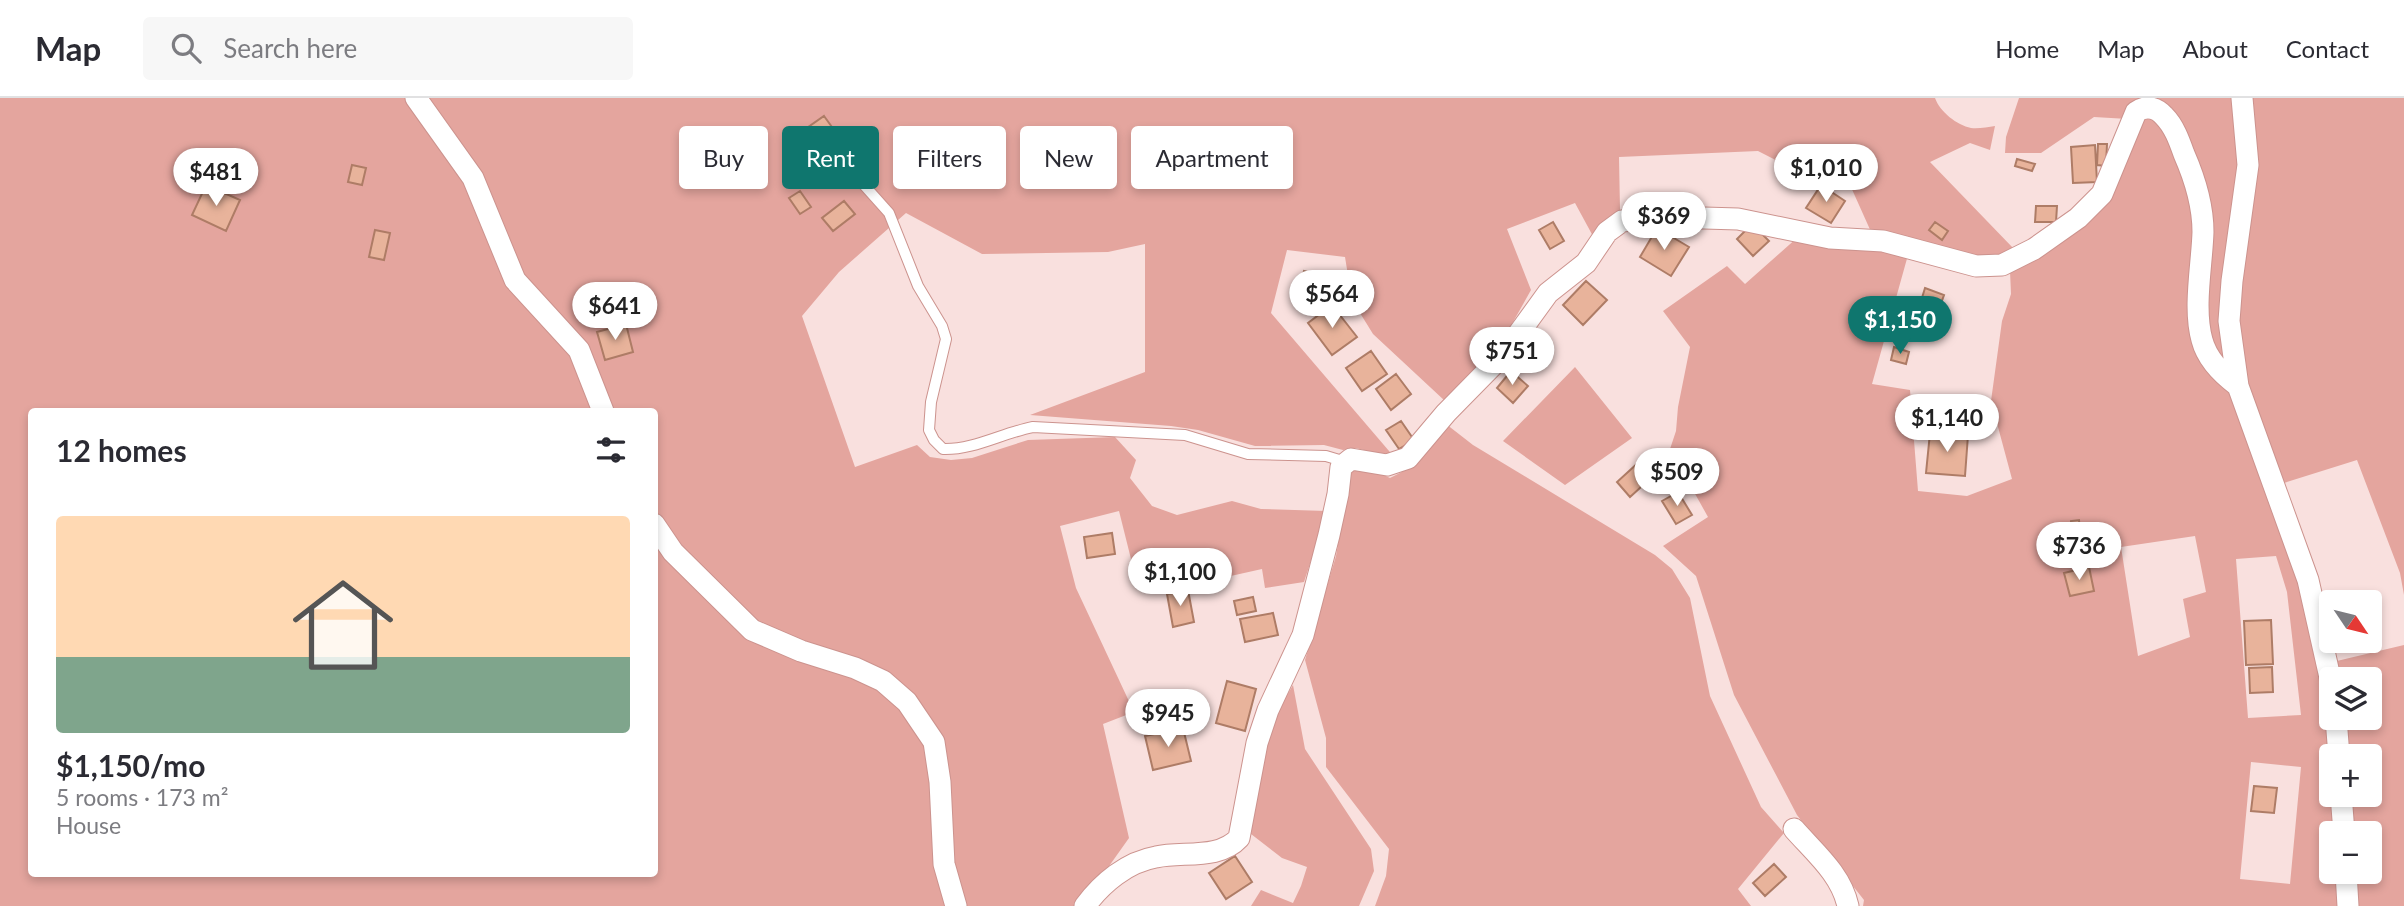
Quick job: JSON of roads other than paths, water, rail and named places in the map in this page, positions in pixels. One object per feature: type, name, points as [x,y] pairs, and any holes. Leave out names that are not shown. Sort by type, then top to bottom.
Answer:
[{"type":"street","points":[[416,98],[473,178],[515,281],[579,351],[602,408]]},
{"type":"street","points":[[2242,98],[2248,165],[2229,321],[2238,386],[2308,580],[2328,667]]},
{"type":"street","points":[[1085,906],[1097,889],[1131,865],[1154,857],[1211,853],[1227,848],[1240,838],[1257,743],[1268,710],[1303,635],[1329,535],[1338,494],[1340,467],[1357,459],[1387,465],[1408,458],[1446,413],[1503,355],[1548,293],[1586,263],[1607,232],[1622,221],[1670,217],[1738,219],[1830,238],[1883,241],[1976,266],[2002,265],[2035,249],[2091,206],[2102,194],[2136,112],[2147,107],[2161,112],[2170,122],[2191,170],[2200,199],[2203,229],[2199,320],[2202,342],[2220,372],[2238,386]]},
{"type":"street","points":[[658,530],[673,552],[752,630],[883,681],[907,702],[934,743],[940,782],[944,864],[956,906]]},
{"type":"street","points":[[1794,830],[1837,876],[1846,893],[1848,906]]},
{"type":"street","points":[[2347,884],[2348,906]]},
{"type":"lane","points":[[868,189],[889,213],[918,286],[942,326],[946,339],[931,402],[929,430],[943,449],[970,446],[1032,427],[1185,435],[1248,454],[1326,456],[1346,462]]}]
